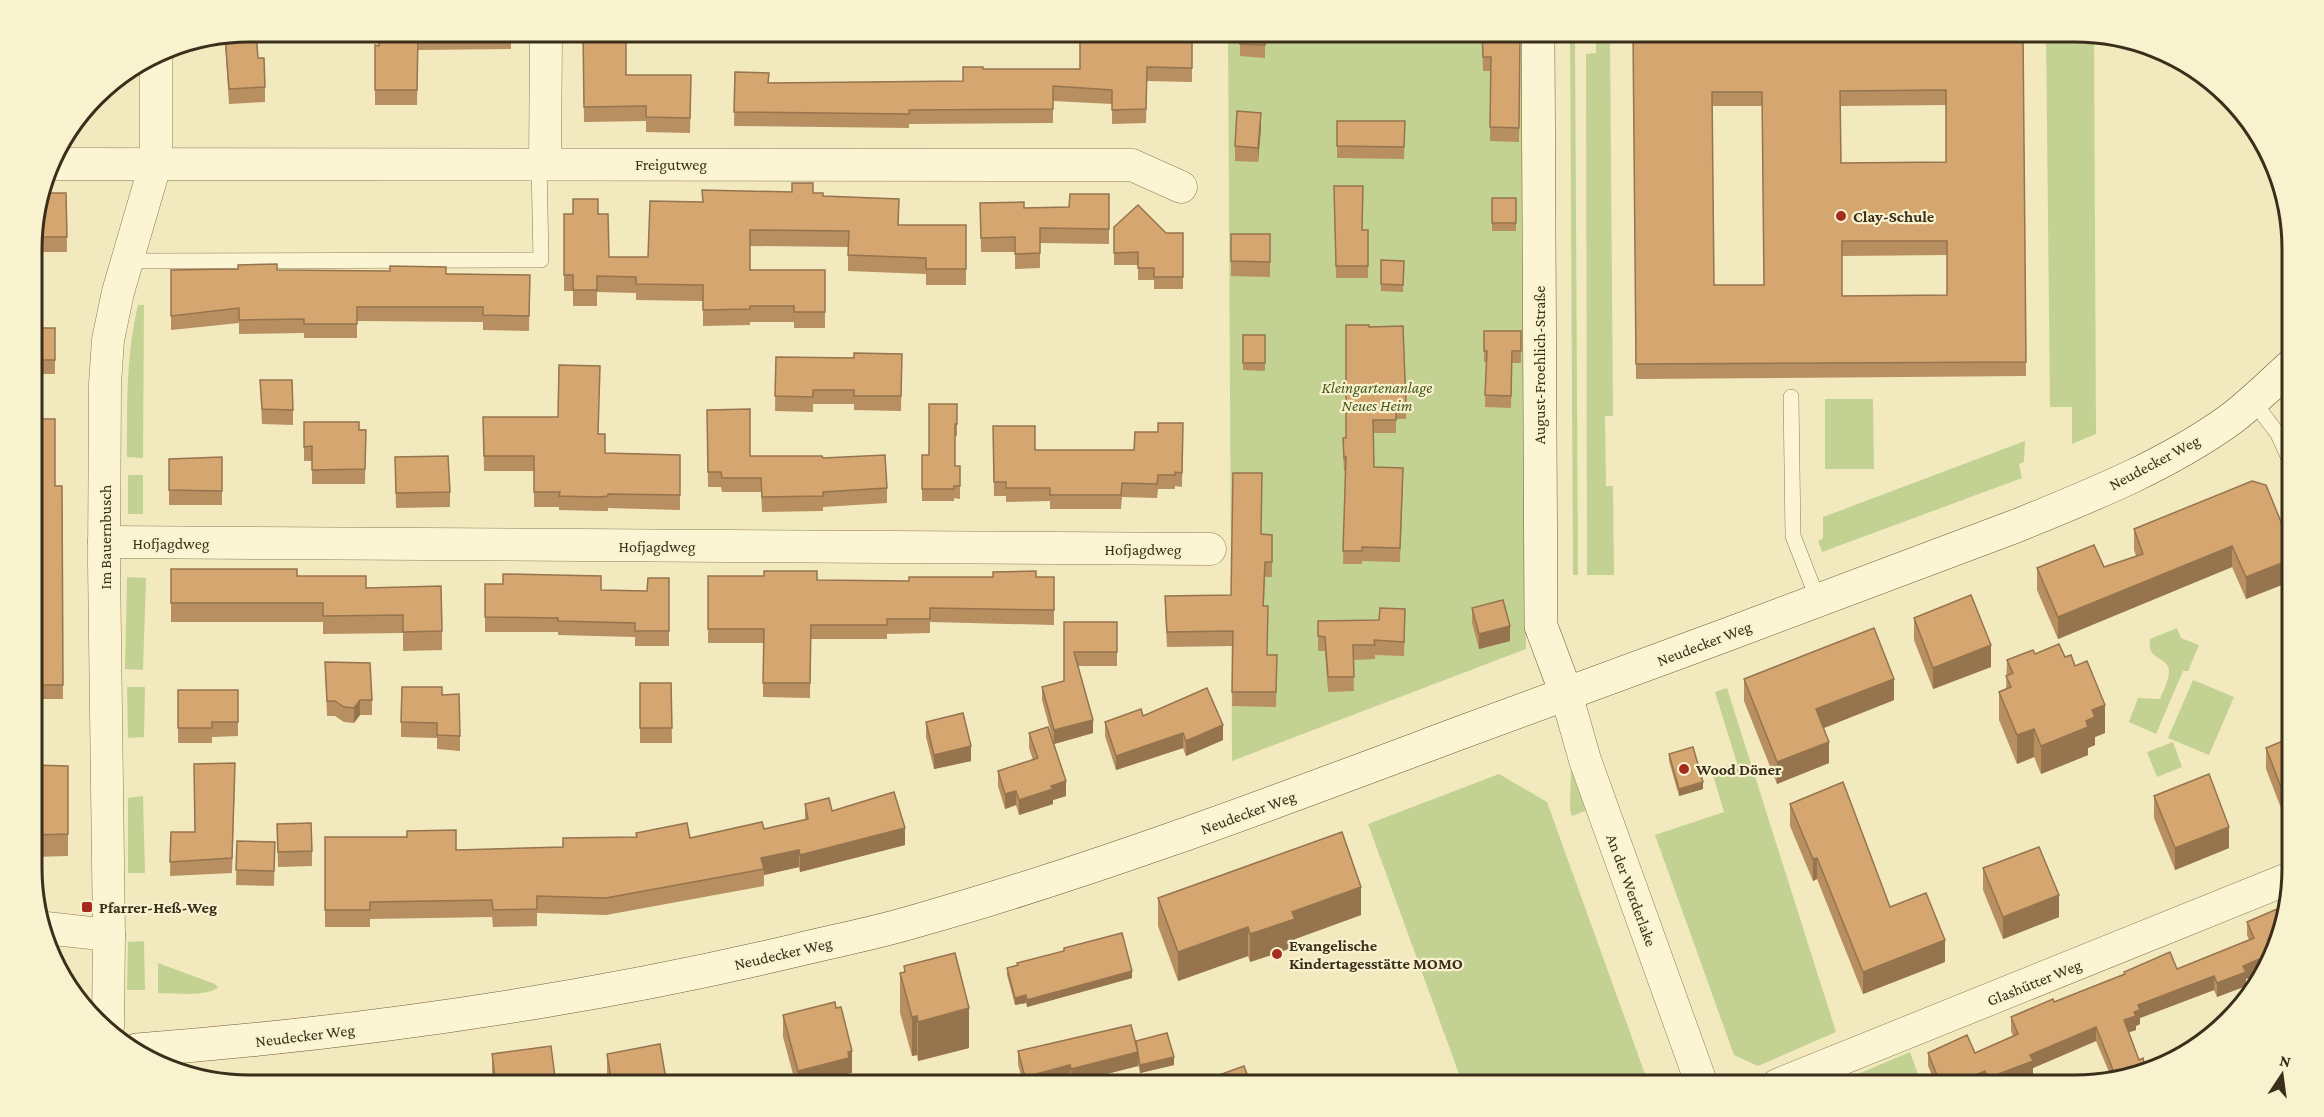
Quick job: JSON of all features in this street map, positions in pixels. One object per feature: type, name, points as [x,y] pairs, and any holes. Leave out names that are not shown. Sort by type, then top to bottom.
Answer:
[{"type":"street","points":[[542,164],[546,42]]},
{"type":"street","name":"August-Froehlich-Straße","points":[[1538,42],[1541,626],[1566,693]]},
{"type":"street","name":"Im Bauernbusch","points":[[108,1019],[105,384],[108,340],[156,162],[156,65]]},
{"type":"street","name":"Freigutweg","points":[[60,164],[156,162],[1132,165],[1181,187]]},
{"type":"street","name":"Neudecker Weg","points":[[149,1049],[257,1041],[416,1022],[560,1000],[703,972],[911,923],[1093,867],[1994,534],[2157,465],[2194,443],[2253,401],[2282,374]]},
{"type":"street","name":"Hofjagdweg","points":[[104,542],[1210,549]]},
{"type":"street","name":"An der Werderlake","points":[[1566,693],[1585,760],[1698,1075]]},
{"type":"street","name":"Glashütter Weg","points":[[1803,1075],[2281,882]]},
{"type":"street","points":[[51,929],[109,935]]},
{"type":"lane","points":[[128,261],[541,260],[542,164]]},
{"type":"lane","points":[[1791,397],[1793,536],[1818,600]]},
{"type":"lane","points":[[2253,401],[2282,443]]},
{"type":"green space","name":"Kleingartenanlage Neues Heim","points":[[1228,42],[1522,42],[1526,649],[1232,761]]},
{"type":"green space","points":[[1570,42],[1575,42],[1578,575],[1573,575]]},
{"type":"green space","points":[[1596,42],[1610,42],[1613,416],[1605,416],[1606,486],[1613,486],[1614,575],[1587,575],[1586,54],[1596,53]]},
{"type":"green space","points":[[2046,42],[2089,42],[2094,43],[2096,434],[2072,444],[2072,407],[2050,407]]},
{"type":"green space","points":[[138,305],[144,305],[143,458],[127,457],[129,362]]},
{"type":"green space","points":[[1825,399],[1873,399],[1874,469],[1825,469]]},
{"type":"green space","points":[[2025,441],[2024,462],[2019,464],[2022,478],[1822,552],[1818,541],[1823,538],[1823,517]]},
{"type":"green space","points":[[128,475],[143,475],[143,514],[128,514]]},
{"type":"green space","points":[[127,577],[146,578],[143,670],[125,669]]},
{"type":"green space","points":[[2177,628],[2181,638],[2199,645],[2188,671],[2183,671],[2156,734],[2129,722],[2138,698],[2160,699],[2168,678],[2168,666],[2151,651],[2150,639]]},
{"type":"green space","points":[[2193,680],[2234,697],[2209,755],[2168,738]]},
{"type":"green space","points":[[127,687],[145,687],[144,737],[128,738]]},
{"type":"green space","points":[[1727,688],[1836,1032],[1758,1066],[1734,1055],[1655,835],[1724,812],[1712,772],[1737,763],[1715,692]]},
{"type":"green space","points":[[2173,742],[2182,767],[2157,777],[2147,752]]},
{"type":"green space","points":[[1571,762],[1590,809],[1572,816],[1570,810]]},
{"type":"green space","points":[[1499,774],[1547,802],[1645,1075],[1459,1075],[1368,824]]},
{"type":"green space","points":[[143,796],[145,873],[128,873],[128,798]]},
{"type":"green space","points":[[144,941],[145,990],[127,990],[128,942]]},
{"type":"green space","points":[[158,963],[215,984],[218,988],[197,994],[158,993]]},
{"type":"green space","points":[[1910,1052],[1918,1075],[1856,1075]]},
{"type":"building","points":[[257,42],[258,58],[264,58],[265,87],[229,89],[226,44]]},
{"type":"building","points":[[379,42],[418,42],[417,90],[375,90],[375,45],[379,46]]},
{"type":"building","points":[[583,42],[626,42],[626,75],[691,75],[690,118],[646,117],[646,106],[584,107]]},
{"type":"building","points":[[1080,42],[1192,42],[1192,68],[1147,67],[1146,109],[1112,110],[1112,90],[1053,86],[1053,109],[909,110],[909,114],[734,112],[735,72],[769,73],[768,83],[963,81],[963,67],[1080,69]]},
{"type":"building","points":[[1240,42],[1265,42],[1265,45],[1240,44]]},
{"type":"building","points":[[1482,42],[1520,42],[1519,128],[1490,127],[1491,57],[1483,57]]},
{"type":"building","points":[[1633,42],[2023,42],[2026,362],[1636,364]],"holes":[[[1946,90],[1946,162],[1841,163],[1840,91]],[[1712,92],[1762,92],[1764,285],[1714,285]],[[1842,241],[1947,241],[1947,295],[1842,296]]]},
{"type":"building","points":[[1237,111],[1261,113],[1258,148],[1235,146]]},
{"type":"building","points":[[1337,121],[1405,121],[1404,147],[1337,146]]},
{"type":"building","points":[[792,183],[813,183],[813,193],[823,193],[823,196],[899,199],[898,225],[966,225],[966,269],[926,269],[926,258],[848,255],[849,231],[750,230],[750,270],[825,270],[825,312],[794,312],[794,306],[750,306],[750,309],[703,310],[703,285],[636,284],[636,277],[597,276],[597,290],[573,290],[573,275],[564,275],[564,214],[573,214],[573,199],[598,199],[598,214],[608,214],[609,257],[648,257],[650,201],[703,202],[702,190],[792,192]]},
{"type":"building","points":[[1334,186],[1363,186],[1362,230],[1368,230],[1368,266],[1336,266]]},
{"type":"building","points":[[50,193],[66,193],[67,237],[42,237]]},
{"type":"building","points":[[1070,194],[1109,194],[1109,229],[1040,228],[1040,253],[1015,254],[1015,237],[981,238],[980,203],[1024,202],[1024,208],[1069,207]]},
{"type":"building","points":[[1492,198],[1516,198],[1516,223],[1492,223]]},
{"type":"building","points":[[1138,205],[1166,233],[1183,233],[1183,277],[1154,277],[1154,268],[1138,268],[1138,252],[1114,253],[1114,227]]},
{"type":"building","points":[[1231,234],[1270,234],[1270,262],[1231,261]]},
{"type":"building","points":[[1381,260],[1404,261],[1403,285],[1381,284]]},
{"type":"building","points":[[277,264],[277,270],[390,271],[390,266],[446,267],[446,274],[530,275],[529,316],[483,315],[483,307],[357,307],[357,324],[304,324],[304,319],[239,320],[239,308],[171,316],[171,270],[238,269],[238,265]]},
{"type":"building","points":[[1346,325],[1403,326],[1406,406],[1396,406],[1396,420],[1373,420],[1374,467],[1403,468],[1400,548],[1362,547],[1362,551],[1343,551]]},
{"type":"building","points":[[42,328],[55,328],[55,360],[42,360]]},
{"type":"building","points":[[1484,331],[1521,331],[1521,351],[1512,351],[1511,396],[1485,395],[1487,351],[1484,351]]},
{"type":"building","points":[[1243,335],[1265,335],[1265,363],[1243,363]]},
{"type":"building","points":[[854,353],[902,354],[901,396],[854,396],[854,390],[813,390],[813,397],[775,396],[776,357],[854,358]]},
{"type":"building","points":[[559,365],[600,366],[598,434],[605,434],[605,453],[680,455],[680,495],[608,494],[608,496],[599,497],[559,496],[560,492],[534,492],[534,456],[484,456],[483,417],[558,417]]},
{"type":"building","points":[[260,380],[292,380],[293,410],[262,409]]},
{"type":"building","points":[[929,404],[957,404],[955,466],[960,466],[960,486],[954,486],[954,489],[922,489],[922,455],[929,455]]},
{"type":"building","points":[[750,409],[750,456],[822,456],[823,458],[885,455],[887,488],[823,492],[823,496],[762,497],[761,478],[722,478],[721,472],[708,472],[707,410]]},
{"type":"building","points":[[42,419],[55,419],[55,486],[62,486],[63,685],[42,685]]},
{"type":"building","points":[[304,422],[359,422],[359,430],[366,430],[365,469],[312,470],[312,446],[304,447]]},
{"type":"building","points":[[1158,423],[1183,423],[1182,473],[1158,475],[1157,484],[1122,483],[1121,495],[1050,495],[1050,488],[1006,488],[1006,482],[994,482],[993,426],[1035,426],[1035,450],[1134,450],[1135,432],[1158,432]]},
{"type":"building","points":[[448,456],[450,492],[396,493],[395,457]]},
{"type":"building","points":[[222,457],[222,491],[169,490],[169,459]]},
{"type":"building","points":[[1233,473],[1262,473],[1261,534],[1272,535],[1272,562],[1265,562],[1263,606],[1268,606],[1267,655],[1277,655],[1276,692],[1232,692],[1233,631],[1167,632],[1165,596],[1231,595]]},
{"type":"building","points":[[2252,481],[2266,485],[2282,524],[2282,563],[2246,577],[2232,546],[2058,617],[2037,568],[2094,545],[2104,567],[2143,554],[2134,529]]},
{"type":"building","points":[[171,569],[297,569],[297,576],[366,576],[366,588],[441,586],[442,631],[403,632],[403,615],[323,616],[323,603],[171,603]]},
{"type":"building","points":[[764,571],[817,571],[817,580],[909,581],[909,577],[993,577],[993,572],[1036,571],[1036,577],[1054,577],[1054,610],[930,608],[930,619],[887,619],[887,625],[811,625],[810,683],[763,683],[764,629],[708,629],[708,576],[764,576]]},
{"type":"building","points":[[503,574],[601,576],[601,590],[647,591],[648,578],[669,578],[669,631],[635,631],[635,623],[558,621],[558,618],[485,617],[485,584],[503,584]]},
{"type":"building","points":[[1971,595],[1991,645],[1933,668],[1914,618]]},
{"type":"building","points":[[1503,600],[1510,626],[1479,634],[1472,608]]},
{"type":"building","points":[[1380,608],[1405,609],[1404,642],[1374,640],[1375,645],[1353,645],[1354,677],[1328,677],[1325,637],[1318,636],[1318,621],[1379,620]]},
{"type":"building","points":[[1064,622],[1117,622],[1117,652],[1074,652],[1093,720],[1054,730],[1042,687],[1064,681]]},
{"type":"building","points":[[1874,628],[1894,679],[1816,709],[1829,742],[1777,762],[1744,679]]},
{"type":"building","points":[[2059,644],[2065,657],[2071,655],[2075,666],[2087,661],[2105,705],[2092,710],[2095,717],[2086,721],[2088,727],[2041,746],[2034,729],[2017,735],[1999,692],[2011,687],[2006,676],[2013,673],[2007,660],[2033,650],[2035,654]]},
{"type":"building","points":[[325,662],[370,663],[372,700],[360,700],[354,708],[344,707],[335,701],[327,701]]},
{"type":"building","points":[[640,683],[671,683],[672,728],[640,728]]},
{"type":"building","points":[[402,687],[442,687],[442,695],[459,694],[460,736],[437,735],[437,723],[401,722]]},
{"type":"building","points":[[1207,688],[1223,725],[1186,741],[1183,733],[1116,756],[1105,722],[1141,709],[1143,716]]},
{"type":"building","points":[[178,690],[238,690],[238,722],[212,722],[212,728],[178,728]]},
{"type":"building","points":[[963,713],[971,746],[934,755],[926,722]]},
{"type":"building","points":[[1048,727],[1066,781],[1051,786],[1053,789],[1019,800],[1016,791],[1005,794],[998,771],[1038,758],[1029,733]]},
{"type":"building","points":[[2282,741],[2282,790],[2266,748]]},
{"type":"building","points":[[1693,747],[1703,782],[1679,789],[1669,754]]},
{"type":"building","points":[[235,763],[232,858],[170,862],[171,832],[195,832],[194,764]]},
{"type":"building","points":[[42,765],[68,766],[68,834],[42,835]]},
{"type":"building","points":[[2209,774],[2229,827],[2175,848],[2154,796]]},
{"type":"building","points":[[1843,782],[1890,907],[1926,893],[1945,940],[1863,972],[1817,858],[1813,859],[1790,804]]},
{"type":"building","points":[[894,792],[905,828],[800,855],[799,850],[761,858],[764,869],[606,898],[537,896],[537,909],[493,910],[492,900],[370,902],[370,910],[325,910],[325,837],[407,837],[407,831],[456,830],[456,850],[563,847],[563,838],[637,837],[636,833],[687,823],[690,838],[762,822],[764,829],[808,819],[805,804],[829,798],[832,811]]},
{"type":"building","points":[[311,823],[312,851],[278,852],[277,824]]},
{"type":"building","points":[[1342,832],[1361,887],[1292,912],[1295,919],[1250,934],[1248,927],[1178,952],[1158,898]]},
{"type":"building","points":[[237,841],[275,842],[274,871],[236,870]]},
{"type":"building","points":[[2039,847],[2059,895],[2003,917],[1983,868]]},
{"type":"building","points":[[2278,909],[2261,958],[2243,966],[2246,972],[2217,983],[2214,976],[2138,1005],[2140,1010],[2134,1012],[2136,1016],[2124,1020],[2139,1060],[2143,1058],[2144,1063],[2149,1061],[2142,1064],[2116,1071],[2108,1072],[2113,1070],[2096,1027],[2030,1055],[2033,1061],[1996,1075],[1987,1075],[1985,1071],[1976,1075],[1937,1075],[1928,1053],[1967,1035],[1975,1053],[2018,1034],[2011,1017],[2053,999],[2054,1002],[2125,974],[2124,972],[2170,952],[2177,969],[2254,938],[2247,922]]},
{"type":"building","points":[[1122,933],[1132,971],[1027,1000],[1026,995],[1015,998],[1007,968],[1018,965],[1017,963],[1064,951],[1064,948]]},
{"type":"building","points":[[955,953],[969,1008],[918,1022],[917,1016],[912,1017],[900,973],[905,972],[904,966]]},
{"type":"building","points":[[835,1002],[836,1008],[841,1007],[852,1051],[848,1052],[849,1058],[798,1071],[783,1015]]},
{"type":"building","points":[[1131,1025],[1138,1052],[1071,1069],[1070,1065],[1024,1075],[1018,1051]]},
{"type":"building","points":[[1167,1033],[1174,1057],[1140,1065],[1136,1041]]},
{"type":"building","points":[[660,1044],[665,1075],[610,1075],[607,1054]]},
{"type":"building","points":[[551,1046],[555,1075],[495,1075],[492,1054]]},
{"type":"building","points":[[1244,1066],[1247,1075],[1219,1075]]},
{"type":"place","name":"Clay-Schule","points":[[1841,216]]},
{"type":"place","name":"Wood Döner","points":[[1684,769]]},
{"type":"place","name":"Pfarrer-Heß-Weg","points":[[87,907]]},
{"type":"place","name":"Evangelische Kindertagesstätte MOMO","points":[[1277,954]]}]
